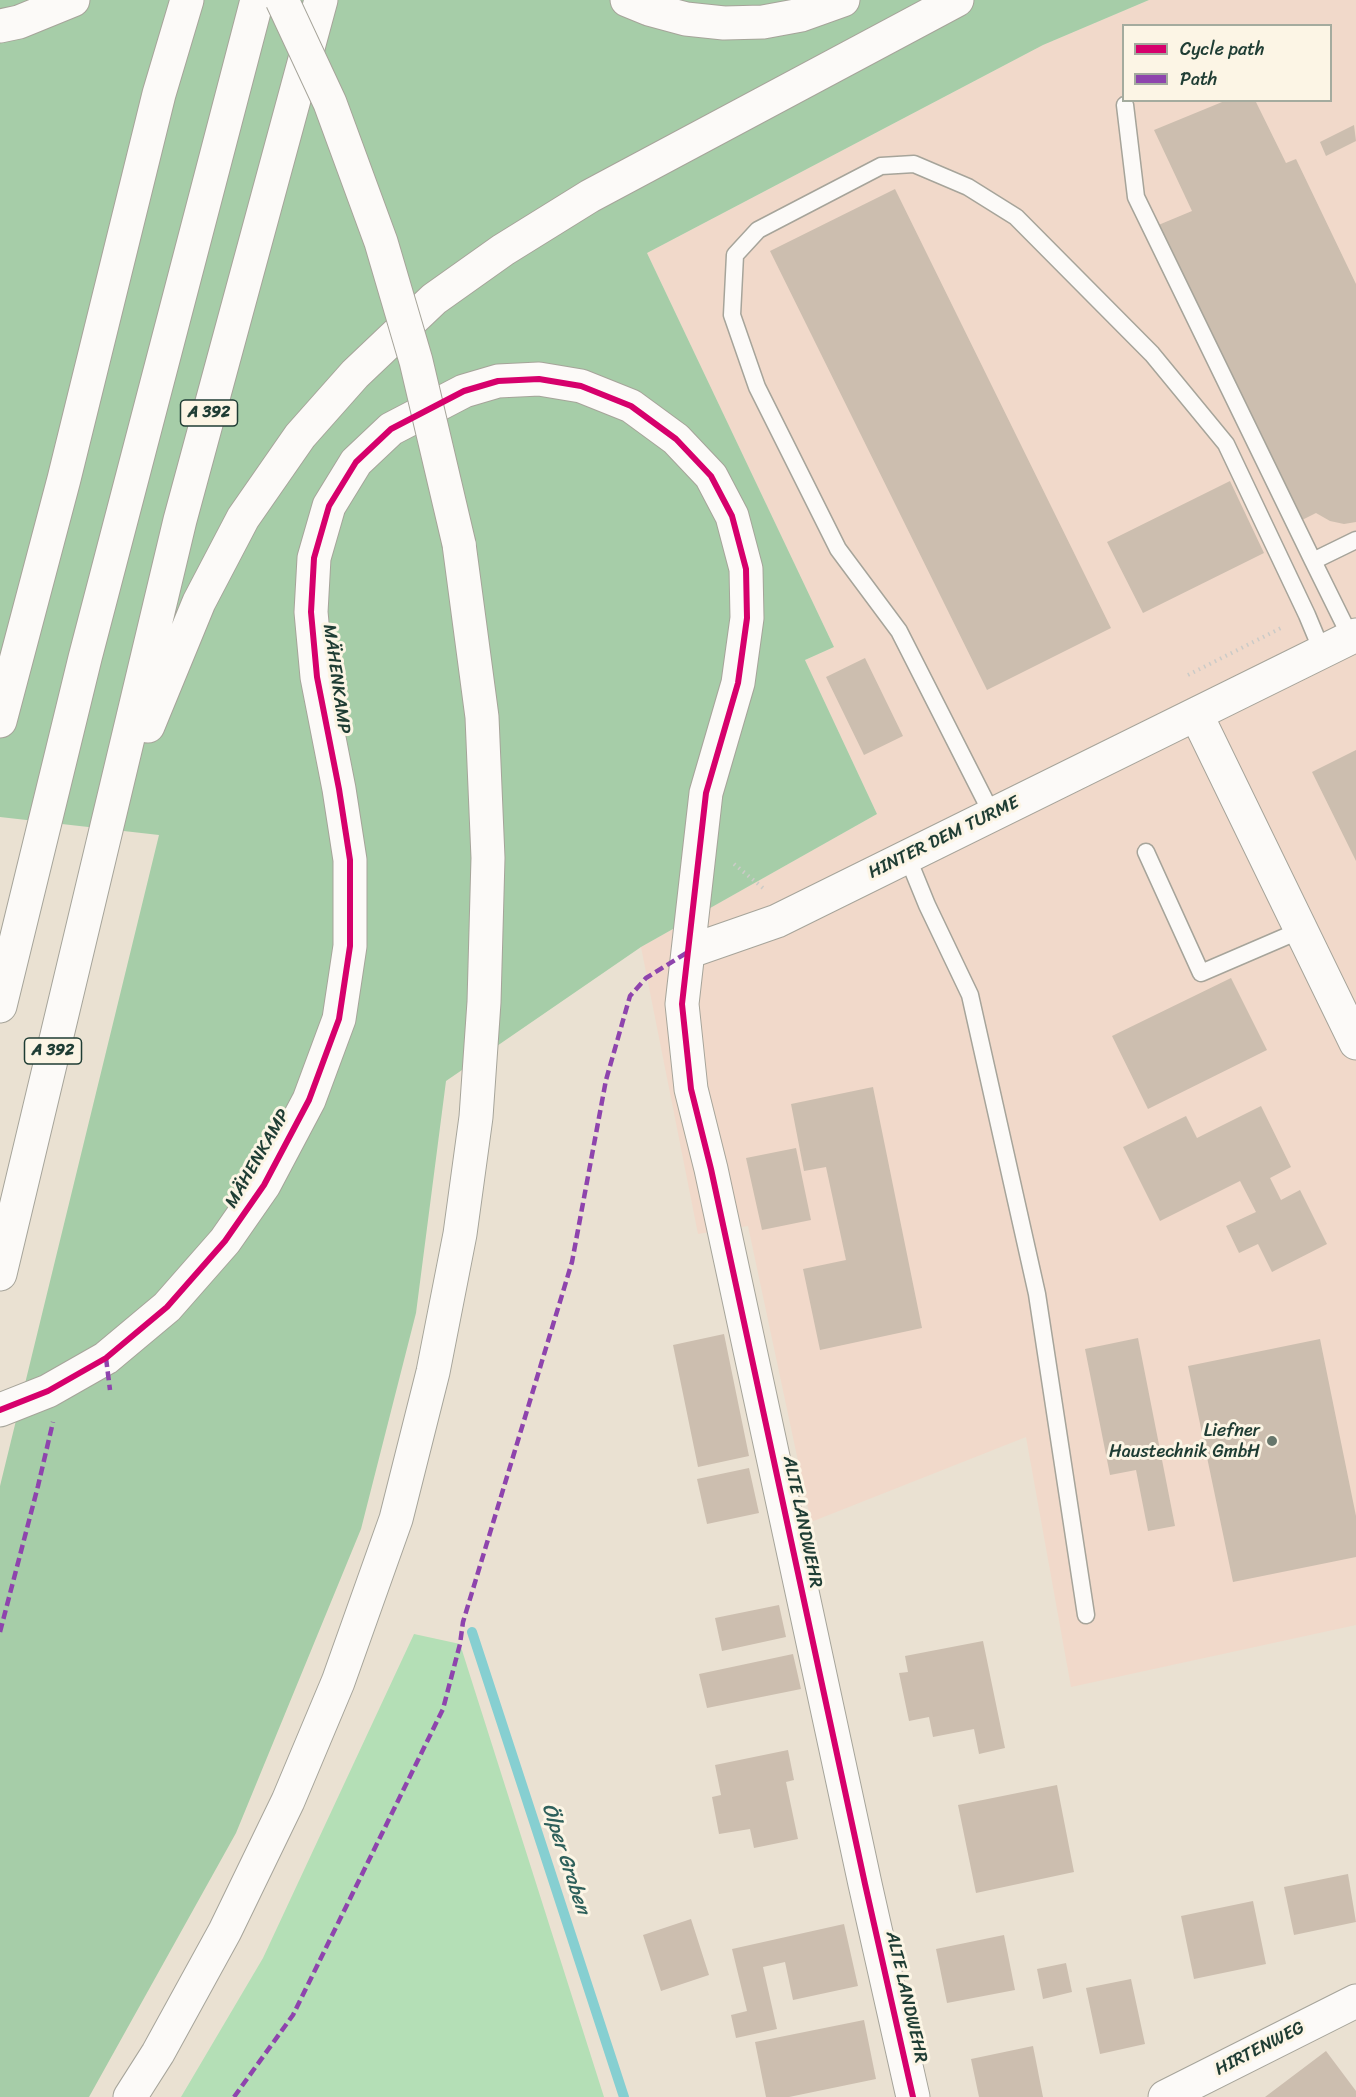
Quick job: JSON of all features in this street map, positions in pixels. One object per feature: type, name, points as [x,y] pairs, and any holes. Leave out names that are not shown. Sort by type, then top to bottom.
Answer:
[{"type":"main road","points":[[0,26],[19,22],[73,0]]},
{"type":"main road","points":[[0,720],[64,479],[159,94],[187,0]]},
{"type":"main road","points":[[0,1006],[85,658],[257,0]]},
{"type":"main road","points":[[130,2097],[158,2053],[225,1931],[288,1801],[338,1682],[396,1519],[433,1372],[460,1233],[476,1117],[484,1002],[488,858],[482,717],[459,544],[416,361],[381,243],[330,103],[282,0]]},
{"type":"main road","name":"A 392","points":[[0,1274],[180,520],[321,0]]},
{"type":"main road","points":[[627,0],[649,9],[686,19],[724,23],[763,22],[801,15],[843,0]]},
{"type":"main road","points":[[107,828],[198,602],[243,518],[300,436],[355,374],[434,299],[503,249],[590,196],[957,0]]},
{"type":"main road","name":"MÄHENKAMP","points":[[0,1410],[48,1391],[106,1358],[167,1307],[225,1241],[264,1185],[309,1100],[339,1019],[350,946],[350,860],[317,677],[311,612],[314,558],[329,506],[356,462],[391,429],[464,391],[498,381],[539,379],[581,386],[631,406],[676,439],[711,476],[732,516],[746,569],[747,618],[738,683],[706,793],[688,952]]},
{"type":"main road","name":"HINTER DEM TURME","points":[[688,952],[777,921],[1353,636]]},
{"type":"main road","points":[[1196,714],[1356,1043]]},
{"type":"main road","name":"ALTE LANDWEHR","points":[[688,952],[682,1005],[691,1089],[711,1169],[913,2097]]},
{"type":"main road","name":"HIRTENWEG","points":[[1165,2097],[1356,2001]]},
{"type":"lane","points":[[1125,105],[1136,197],[1312,561],[1353,636]]},
{"type":"lane","points":[[992,814],[899,631],[838,549],[757,387],[732,315],[735,255],[758,230],[881,166],[914,164],[968,187],[1016,218],[1152,354],[1226,444],[1322,651]]},
{"type":"lane","points":[[1312,561],[1356,540]]},
{"type":"lane","points":[[1146,852],[1201,973],[1301,930]]},
{"type":"lane","points":[[907,856],[970,995],[1037,1294],[1086,1615]]},
{"type":"shaded area","points":[[1149,0],[1356,0],[1356,1625],[1071,1687],[1026,1437],[811,1522],[748,1226],[698,1234],[641,947],[877,814],[805,660],[834,647],[647,253],[1043,45]]},
{"type":"green space","points":[[0,0],[1149,0],[1043,45],[647,253],[834,647],[805,660],[877,814],[641,947],[446,1081],[416,1313],[361,1529],[236,1833],[89,2097],[0,2097],[0,1486],[159,835],[0,817]]},
{"type":"green space","points":[[414,1634],[460,1644],[604,2097],[181,2097],[263,1958]]},
{"type":"building","points":[[1222,102],[1256,102],[1286,163],[1296,159],[1356,284],[1356,522],[1344,524],[1330,521],[1316,513],[1300,521],[1156,226],[1192,211],[1154,130]]},
{"type":"building","points":[[1354,125],[1356,141],[1326,156],[1320,142]]},
{"type":"building","points":[[895,189],[1111,628],[987,690],[770,251]]},
{"type":"building","points":[[1230,481],[1264,553],[1143,613],[1107,542]]},
{"type":"building","points":[[865,658],[903,736],[864,755],[826,677]]},
{"type":"building","points":[[1356,750],[1356,861],[1312,772]]},
{"type":"building","points":[[1231,978],[1267,1050],[1148,1109],[1112,1036]]},
{"type":"building","points":[[873,1087],[922,1328],[820,1350],[803,1269],[846,1260],[826,1167],[804,1171],[791,1104]]},
{"type":"building","points":[[1261,1106],[1291,1167],[1270,1178],[1281,1200],[1300,1190],[1327,1244],[1272,1272],[1258,1244],[1239,1253],[1226,1226],[1256,1212],[1240,1181],[1160,1221],[1123,1147],[1186,1116],[1197,1138]]},
{"type":"building","points":[[796,1148],[811,1220],[762,1230],[746,1158]]},
{"type":"building","points":[[724,1334],[749,1456],[698,1467],[673,1345]]},
{"type":"building","points":[[1138,1338],[1175,1526],[1148,1531],[1136,1470],[1110,1475],[1085,1349]]},
{"type":"building","name":"Liefner Haustechnik GmbH","points":[[1320,1339],[1356,1516],[1356,1557],[1233,1582],[1188,1366]]},
{"type":"building","points":[[749,1468],[759,1513],[707,1524],[697,1479]]},
{"type":"building","points":[[779,1605],[786,1637],[722,1651],[715,1618]]},
{"type":"building","points":[[983,1641],[1005,1748],[979,1754],[974,1729],[933,1737],[929,1717],[909,1721],[899,1673],[908,1672],[905,1656]]},
{"type":"building","points":[[793,1654],[801,1689],[707,1708],[699,1674]]},
{"type":"building","points":[[788,1750],[794,1780],[786,1782],[798,1839],[754,1848],[750,1829],[719,1834],[712,1797],[721,1795],[715,1765]]},
{"type":"building","points":[[1057,1785],[1074,1872],[976,1893],[958,1805]]},
{"type":"building","points":[[1348,1874],[1356,1922],[1294,1935],[1284,1887]]},
{"type":"building","points":[[1253,1901],[1266,1964],[1194,1979],[1181,1916]]},
{"type":"building","points":[[691,1919],[709,1975],[661,1991],[643,1935]]},
{"type":"building","points":[[844,1924],[858,1986],[793,2000],[785,1962],[763,1967],[777,2029],[736,2038],[731,2015],[747,2011],[732,1949]]},
{"type":"building","points":[[1004,1935],[1015,1990],[947,2003],[936,1949]]},
{"type":"building","points":[[1066,1963],[1072,1992],[1043,1999],[1037,1969]]},
{"type":"building","points":[[1131,1979],[1145,2044],[1100,2054],[1086,1988]]},
{"type":"building","points":[[864,2020],[876,2079],[789,2097],[766,2097],[755,2042]]},
{"type":"building","points":[[1033,2046],[1043,2097],[979,2097],[971,2059]]},
{"type":"building","points":[[1326,2051],[1356,2091],[1356,2097],[1265,2097]]},
{"type":"waterway","name":"Ölper Graben","points":[[472,1632],[624,2097]]},
{"type":"marked path","points":[[234,2097],[293,2015],[443,1709],[460,1644],[463,1622],[572,1262],[606,1080],[630,996],[646,978],[688,952]]},
{"type":"marked path","points":[[106,1358],[110,1390]]},
{"type":"marked path","points":[[0,1632],[53,1422]]},
{"type":"cycle path","points":[[0,1410],[48,1391],[106,1358],[167,1307],[225,1241],[264,1185],[309,1100],[339,1019],[350,946],[350,860],[317,677],[311,612],[314,558],[329,506],[356,462],[391,429],[464,391],[498,381],[539,379],[581,386],[631,406],[676,439],[711,476],[732,516],[746,569],[747,618],[738,683],[706,793],[682,1004],[691,1089],[711,1169],[913,2097]]},
{"type":"place","name":"Liefner Haustechnik GmbH","points":[[1272,1441]]}]
